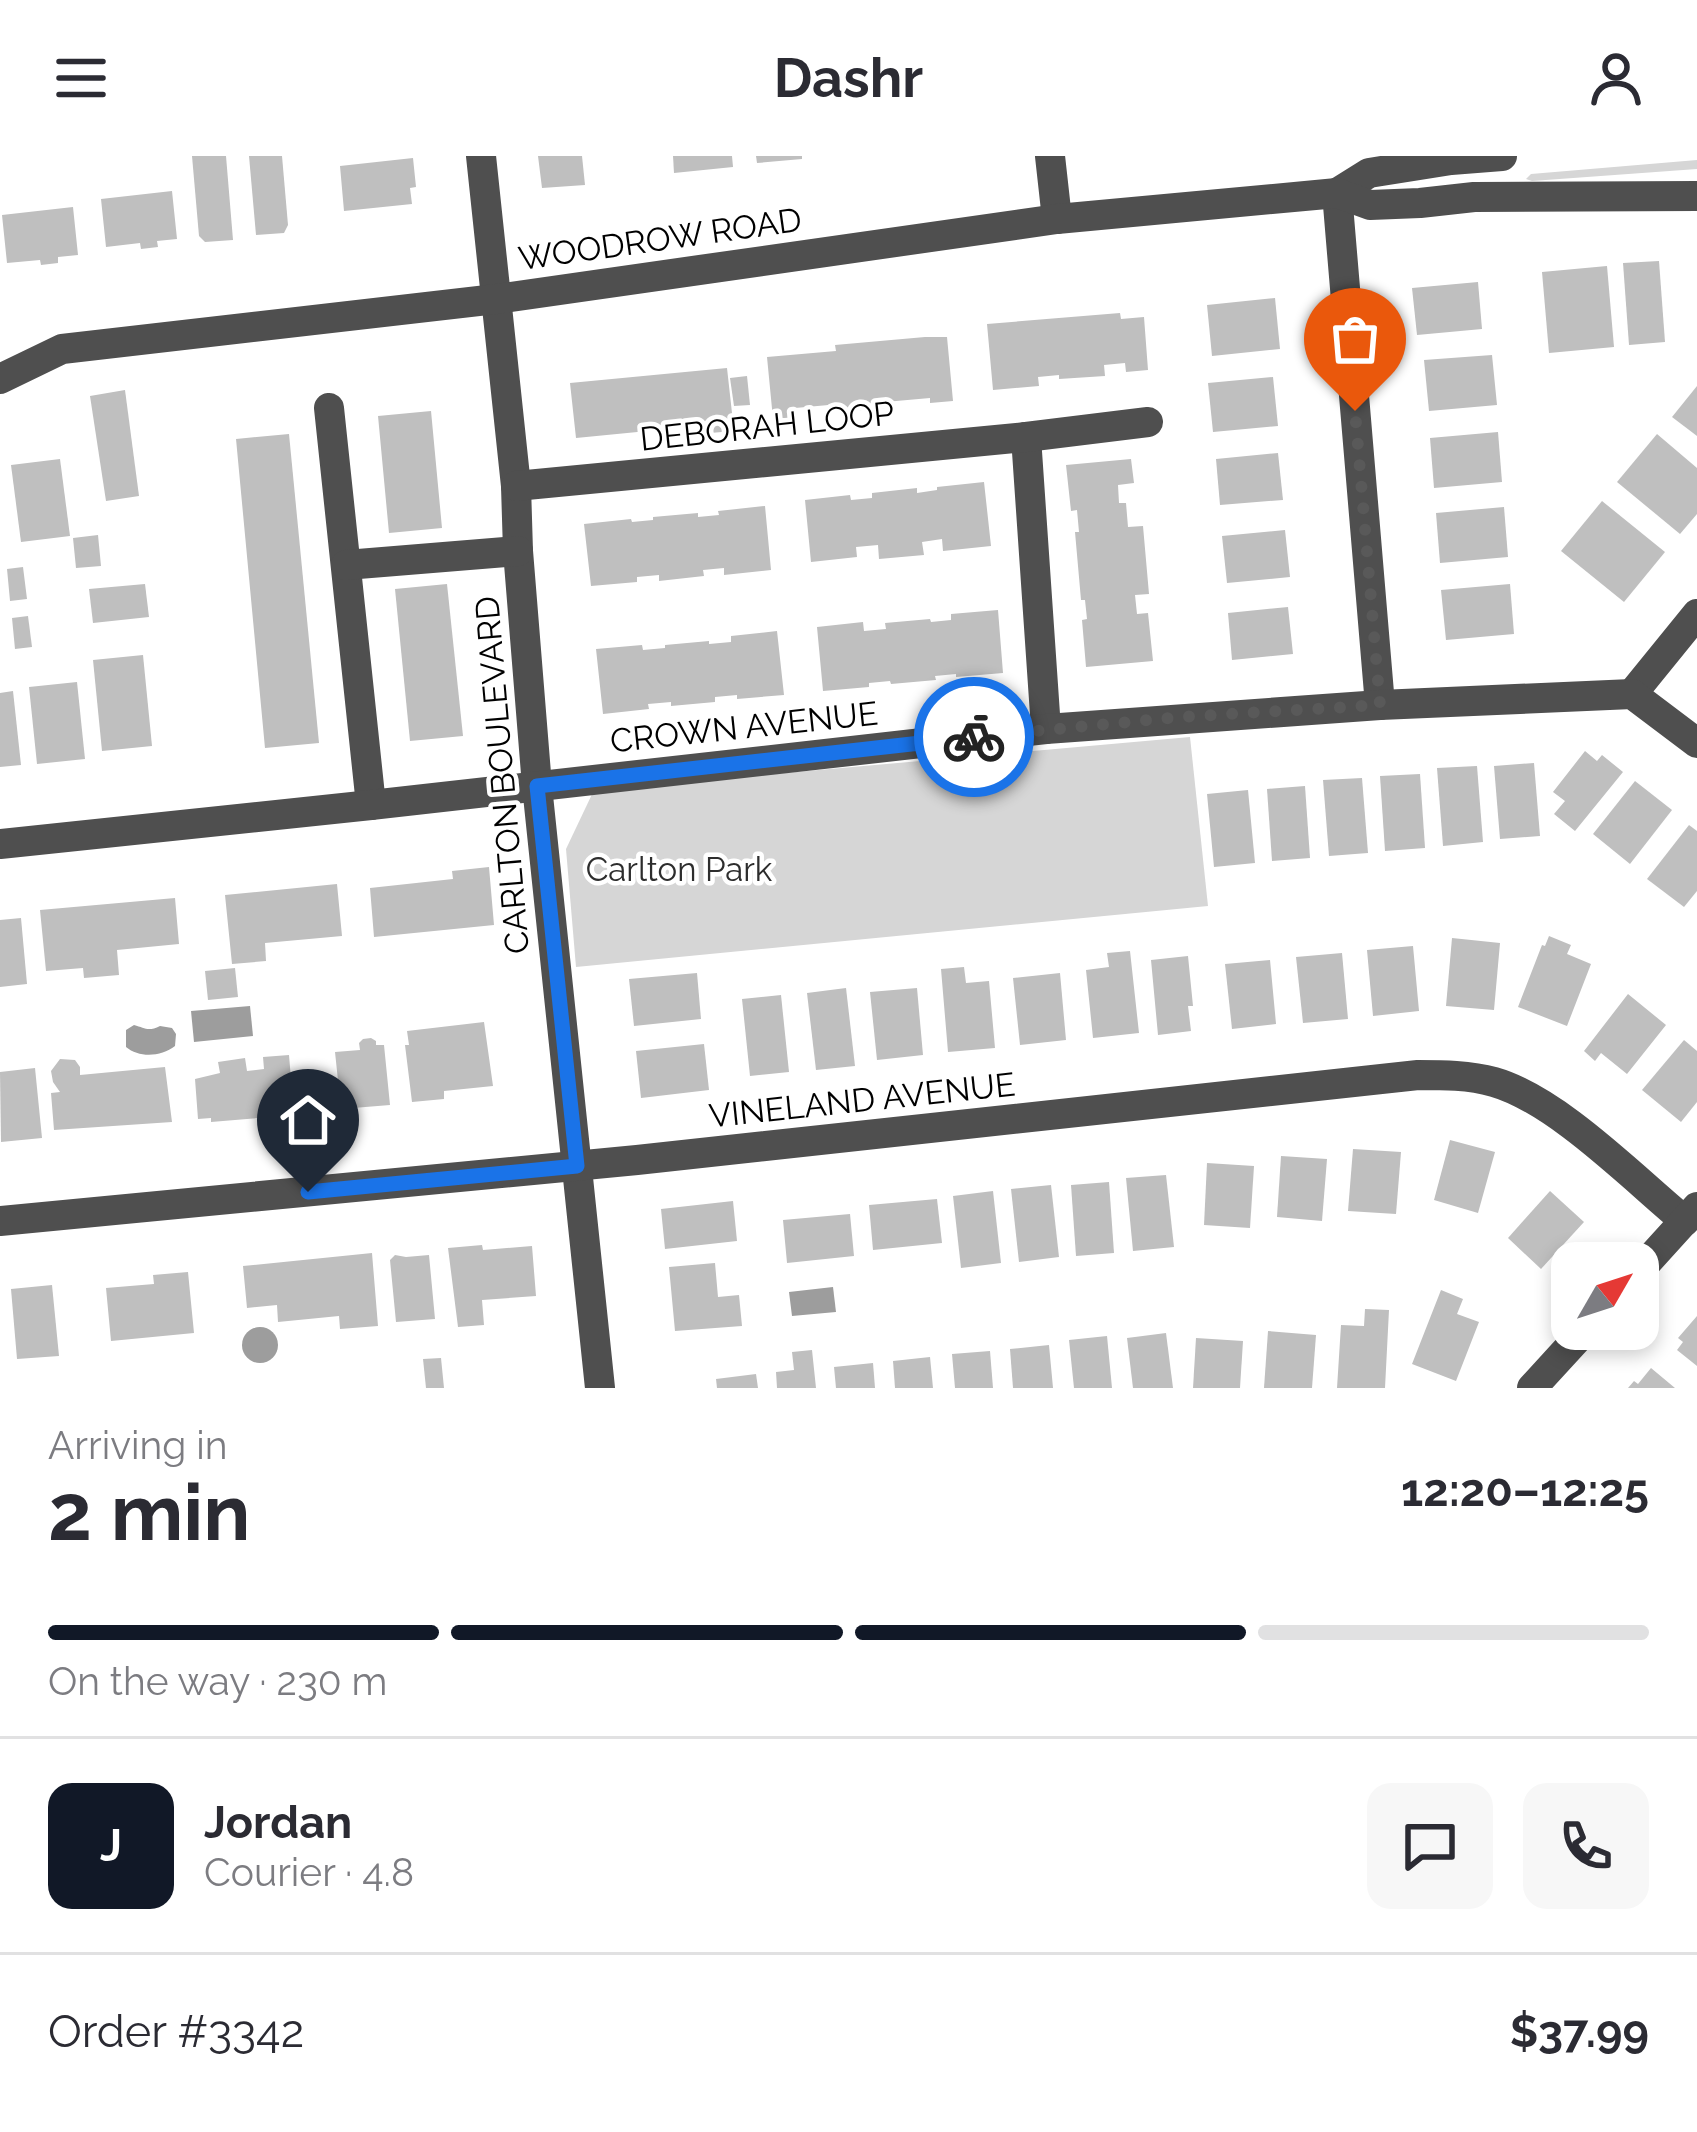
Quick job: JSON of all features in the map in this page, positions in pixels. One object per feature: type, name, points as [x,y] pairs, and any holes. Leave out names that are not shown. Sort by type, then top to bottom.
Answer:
[{"type":"street","name":"CARLTON BOULEVARD","points":[[481,156],[515,486],[537,786],[600,1388]]},
{"type":"street","points":[[1050,156],[1058,219]]},
{"type":"street","name":"WOODROW ROAD","points":[[1337,193],[1369,173],[1451,158],[1502,156]]},
{"type":"street","name":"WOODROW ROAD","points":[[0,379],[62,349],[496,299],[1058,219],[1337,193],[1370,205],[1474,197],[1697,196]]},
{"type":"street","points":[[1337,193],[1380,705]]},
{"type":"street","points":[[329,408],[371,805]]},
{"type":"street","name":"DEBORAH LOOP","points":[[515,486],[1148,422]]},
{"type":"street","points":[[1026,437],[1046,729]]},
{"type":"street","points":[[346,565],[518,551]]},
{"type":"street","points":[[1697,614],[1632,694],[1697,742]]},
{"type":"street","name":"CROWN AVENUE","points":[[0,844],[1046,729],[1380,705],[1632,694]]},
{"type":"street","name":"VINELAND AVENUE","points":[[0,1221],[577,1166],[1418,1075],[1494,1082],[1534,1098],[1691,1214]]},
{"type":"street","points":[[1659,1249],[1691,1214]]},
{"type":"street","points":[[1532,1388],[1567,1350]]},
{"type":"green space","points":[[1697,160],[1697,169],[1526,179],[1531,174]]},
{"type":"green space","name":"Carlton Park","points":[[1190,737],[1208,906],[576,967],[566,849],[594,790]]},
{"type":"shaded area","points":[[250,1006],[253,1036],[194,1042],[191,1011]]},
{"type":"shaded area","points":[[134,1025],[172,1028],[175,1046],[150,1055],[131,1051],[126,1047],[126,1030]]},
{"type":"shaded area","points":[[833,1287],[836,1312],[792,1316],[789,1292]]},
{"type":"shaded area","points":[[260,1327],[273,1332],[278,1345],[273,1358],[260,1363],[247,1358],[242,1345],[247,1332]]},
{"type":"building","points":[[192,156],[226,156],[233,240],[205,242],[199,236]]},
{"type":"building","points":[[249,156],[282,156],[288,225],[284,233],[256,235]]},
{"type":"building","points":[[538,156],[582,156],[585,185],[542,188]]},
{"type":"building","points":[[673,156],[732,156],[733,167],[674,173]]},
{"type":"building","points":[[756,156],[802,156],[802,159],[757,163]]},
{"type":"building","points":[[413,158],[416,187],[410,188],[412,204],[344,211],[340,166]]},
{"type":"building","points":[[172,191],[177,239],[141,249],[140,243],[106,247],[101,199]]},
{"type":"building","points":[[73,207],[78,255],[41,265],[40,260],[7,263],[2,215]]},
{"type":"building","points":[[1659,261],[1665,342],[1629,345],[1623,263]]},
{"type":"building","points":[[1607,266],[1614,347],[1549,353],[1542,272]]},
{"type":"building","points":[[1478,282],[1482,329],[1417,335],[1412,288]]},
{"type":"building","points":[[1275,298],[1280,349],[1212,356],[1207,305]]},
{"type":"building","points":[[1120,313],[1121,319],[1144,317],[1148,370],[1126,372],[1125,363],[1104,365],[1105,376],[1038,377],[1039,386],[993,390],[987,324]]},
{"type":"building","points":[[947,337],[953,401],[885,402],[885,408],[841,412],[840,404],[795,408],[796,417],[773,419],[767,357]]},
{"type":"building","points":[[1492,355],[1497,405],[1429,411],[1424,360]]},
{"type":"building","points":[[727,368],[734,431],[710,433],[709,425],[576,438],[570,383]]},
{"type":"building","points":[[747,376],[750,405],[734,406],[730,378]]},
{"type":"building","points":[[1273,377],[1278,426],[1213,432],[1208,383]]},
{"type":"building","points":[[1697,386],[1697,436],[1672,417]]},
{"type":"building","points":[[125,390],[139,496],[106,501],[90,396]]},
{"type":"building","points":[[431,411],[442,528],[389,533],[378,416]]},
{"type":"building","points":[[1498,432],[1502,482],[1434,488],[1430,438]]},
{"type":"building","points":[[289,434],[319,743],[265,748],[236,439]]},
{"type":"building","points":[[1657,434],[1697,468],[1697,514],[1680,534],[1617,482]]},
{"type":"building","points":[[1278,453],[1283,500],[1220,505],[1216,459]]},
{"type":"building","points":[[60,459],[70,536],[21,542],[11,465]]},
{"type":"building","points":[[1131,459],[1134,483],[1118,485],[1119,503],[1126,503],[1128,527],[1143,526],[1149,594],[1135,595],[1137,614],[1148,613],[1153,661],[1086,667],[1082,620],[1087,619],[1085,600],[1081,600],[1077,510],[1071,511],[1066,465]]},
{"type":"building","points":[[984,482],[991,546],[943,551],[942,539],[922,542],[924,555],[879,559],[878,545],[856,547],[857,557],[811,562],[805,500],[850,495],[851,500],[872,498],[872,493],[917,488],[917,493]]},
{"type":"building","points":[[1602,501],[1665,552],[1624,602],[1561,551]]},
{"type":"building","points":[[765,506],[771,570],[724,575],[724,568],[703,570],[704,576],[659,581],[659,575],[591,586],[584,524],[719,515],[718,511]]},
{"type":"building","points":[[1504,507],[1508,557],[1440,563],[1436,513]]},
{"type":"building","points":[[1285,530],[1290,577],[1227,583],[1222,536]]},
{"type":"building","points":[[98,535],[101,566],[76,568],[73,538]]},
{"type":"building","points":[[23,567],[27,599],[10,601],[7,569]]},
{"type":"building","points":[[145,584],[149,617],[93,623],[89,589]]},
{"type":"building","points":[[447,584],[463,736],[410,741],[395,589]]},
{"type":"building","points":[[1510,584],[1514,634],[1446,640],[1441,590]]},
{"type":"building","points":[[1288,607],[1293,654],[1232,660],[1228,613]]},
{"type":"building","points":[[998,610],[1003,673],[935,676],[936,680],[823,691],[817,627],[863,622],[864,631],[886,629],[885,623],[951,620],[951,614]]},
{"type":"building","points":[[28,616],[32,647],[15,649],[12,618]]},
{"type":"building","points":[[777,631],[784,695],[648,704],[649,709],[603,714],[596,649],[731,642],[731,636]]},
{"type":"building","points":[[143,655],[152,746],[102,751],[93,660]]},
{"type":"building","points":[[77,682],[85,759],[37,764],[29,687]]},
{"type":"building","points":[[13,691],[21,765],[0,767],[0,693]]},
{"type":"building","points":[[1585,751],[1597,761],[1602,755],[1623,772],[1575,831],[1554,814],[1565,801],[1553,792]]},
{"type":"building","points":[[1534,763],[1540,836],[1500,839],[1494,766]]},
{"type":"building","points":[[1477,766],[1483,842],[1443,846],[1437,768]]},
{"type":"building","points":[[1420,774],[1425,848],[1385,851],[1380,776]]},
{"type":"building","points":[[1362,778],[1368,853],[1329,856],[1323,780]]},
{"type":"building","points":[[1635,781],[1672,810],[1630,864],[1593,834]]},
{"type":"building","points":[[1305,786],[1310,858],[1272,861],[1267,789]]},
{"type":"building","points":[[1248,790],[1255,863],[1214,867],[1207,794]]},
{"type":"building","points":[[1689,825],[1697,831],[1697,891],[1684,907],[1647,879]]},
{"type":"building","points":[[489,867],[494,925],[374,937],[370,888],[453,879],[452,871]]},
{"type":"building","points":[[337,884],[342,936],[265,943],[266,961],[232,964],[225,895]]},
{"type":"building","points":[[175,898],[179,944],[117,950],[119,975],[84,978],[83,968],[46,971],[40,910]]},
{"type":"building","points":[[21,918],[27,984],[0,987],[0,920]]},
{"type":"building","points":[[1549,936],[1571,945],[1567,954],[1591,964],[1567,1026],[1518,1007]]},
{"type":"building","points":[[1452,938],[1500,943],[1494,1010],[1446,1006]]},
{"type":"building","points":[[1413,946],[1419,1011],[1373,1016],[1367,950]]},
{"type":"building","points":[[1130,951],[1139,1033],[1093,1038],[1086,970],[1109,967],[1107,953]]},
{"type":"building","points":[[1342,953],[1348,1019],[1303,1023],[1296,957]]},
{"type":"building","points":[[1188,956],[1191,1031],[1158,1035],[1151,960]]},
{"type":"building","points":[[1270,960],[1276,1024],[1232,1029],[1225,964]]},
{"type":"building","points":[[964,967],[966,983],[989,981],[995,1048],[948,1052],[941,969]]},
{"type":"building","points":[[235,968],[238,997],[208,1000],[205,971]]},
{"type":"building","points":[[697,973],[701,1019],[634,1026],[629,979]]},
{"type":"building","points":[[1060,973],[1066,1040],[1020,1045],[1013,978]]},
{"type":"building","points":[[846,988],[855,1066],[816,1070],[807,993]]},
{"type":"building","points":[[917,988],[923,1055],[877,1060],[870,992]]},
{"type":"building","points":[[1628,994],[1666,1025],[1627,1074],[1601,1053],[1595,1061],[1584,1051]]},
{"type":"building","points":[[781,995],[789,1072],[750,1076],[742,999]]},
{"type":"building","points":[[484,1022],[493,1086],[444,1091],[444,1099],[412,1102],[407,1031]]},
{"type":"building","points":[[371,1038],[376,1045],[384,1045],[390,1105],[341,1109],[335,1052],[360,1050],[359,1043]]},
{"type":"building","points":[[1684,1040],[1697,1051],[1697,1102],[1681,1122],[1642,1090]]},
{"type":"building","points":[[704,1044],[709,1090],[641,1098],[636,1051]]},
{"type":"building","points":[[289,1055],[294,1115],[198,1119],[195,1079],[220,1073],[218,1062],[245,1058],[247,1071],[264,1069],[263,1057]]},
{"type":"building","points":[[60,1059],[75,1060],[80,1075],[165,1067],[172,1122],[54,1130],[51,1093],[60,1092],[51,1071]]},
{"type":"building","points":[[35,1068],[42,1138],[1,1142],[0,1072]]},
{"type":"building","points":[[1450,1140],[1495,1152],[1478,1213],[1434,1200]]},
{"type":"building","points":[[1353,1149],[1401,1152],[1396,1214],[1348,1211]]},
{"type":"building","points":[[1281,1156],[1327,1159],[1322,1221],[1277,1217]]},
{"type":"building","points":[[1207,1163],[1254,1166],[1250,1228],[1204,1225]]},
{"type":"building","points":[[1166,1175],[1174,1247],[1133,1251],[1126,1178]]},
{"type":"building","points":[[1109,1182],[1114,1253],[1076,1256],[1071,1185]]},
{"type":"building","points":[[1051,1185],[1059,1257],[1019,1262],[1011,1189]]},
{"type":"building","points":[[993,1191],[1001,1263],[961,1268],[953,1196]]},
{"type":"building","points":[[1550,1191],[1584,1222],[1566,1242],[1551,1242],[1551,1258],[1541,1269],[1508,1238]]},
{"type":"building","points":[[937,1199],[942,1243],[873,1250],[869,1205]]},
{"type":"building","points":[[733,1201],[737,1241],[665,1249],[661,1209]]},
{"type":"building","points":[[850,1214],[854,1256],[787,1263],[783,1220]]},
{"type":"building","points":[[482,1245],[483,1250],[532,1246],[536,1296],[482,1300],[484,1325],[458,1327],[448,1248]]},
{"type":"building","points":[[372,1253],[378,1326],[340,1329],[339,1316],[278,1322],[277,1305],[247,1308],[243,1266]]},
{"type":"building","points":[[395,1255],[429,1255],[435,1319],[396,1322],[390,1260]]},
{"type":"building","points":[[715,1263],[718,1297],[739,1295],[742,1326],[675,1331],[669,1267]]},
{"type":"building","points":[[188,1272],[194,1333],[111,1341],[106,1288],[154,1284],[153,1275]]},
{"type":"building","points":[[52,1285],[59,1356],[17,1359],[11,1289]]},
{"type":"building","points":[[1441,1290],[1463,1299],[1457,1314],[1479,1322],[1456,1381],[1412,1364]]},
{"type":"building","points":[[1365,1309],[1389,1310],[1385,1388],[1337,1388],[1341,1325],[1364,1326]]},
{"type":"building","points":[[1697,1316],[1697,1366],[1677,1350],[1683,1342],[1678,1338]]},
{"type":"building","points":[[1268,1331],[1316,1335],[1312,1388],[1264,1388]]},
{"type":"building","points":[[1166,1333],[1173,1388],[1133,1388],[1127,1338]]},
{"type":"building","points":[[1107,1336],[1112,1388],[1074,1388],[1069,1340]]},
{"type":"building","points":[[1196,1338],[1243,1341],[1240,1388],[1193,1388]]},
{"type":"building","points":[[1049,1345],[1053,1388],[1013,1388],[1010,1349]]},
{"type":"building","points":[[812,1350],[816,1388],[777,1388],[776,1372],[794,1370],[792,1352]]},
{"type":"building","points":[[990,1351],[993,1388],[955,1388],[952,1354]]},
{"type":"building","points":[[930,1357],[933,1388],[895,1388],[893,1361]]},
{"type":"building","points":[[441,1358],[444,1388],[426,1388],[423,1359]]},
{"type":"building","points":[[873,1363],[875,1388],[836,1388],[834,1367]]},
{"type":"building","points":[[1651,1368],[1675,1388],[1628,1388]]},
{"type":"building","points":[[756,1374],[758,1388],[717,1388],[716,1379]]},
{"type":"way so far","points":[[974,737],[1180,717],[1380,705],[1355,411]]},
{"type":"route","points":[[308,1192],[577,1166],[537,786],[974,737]]}]
